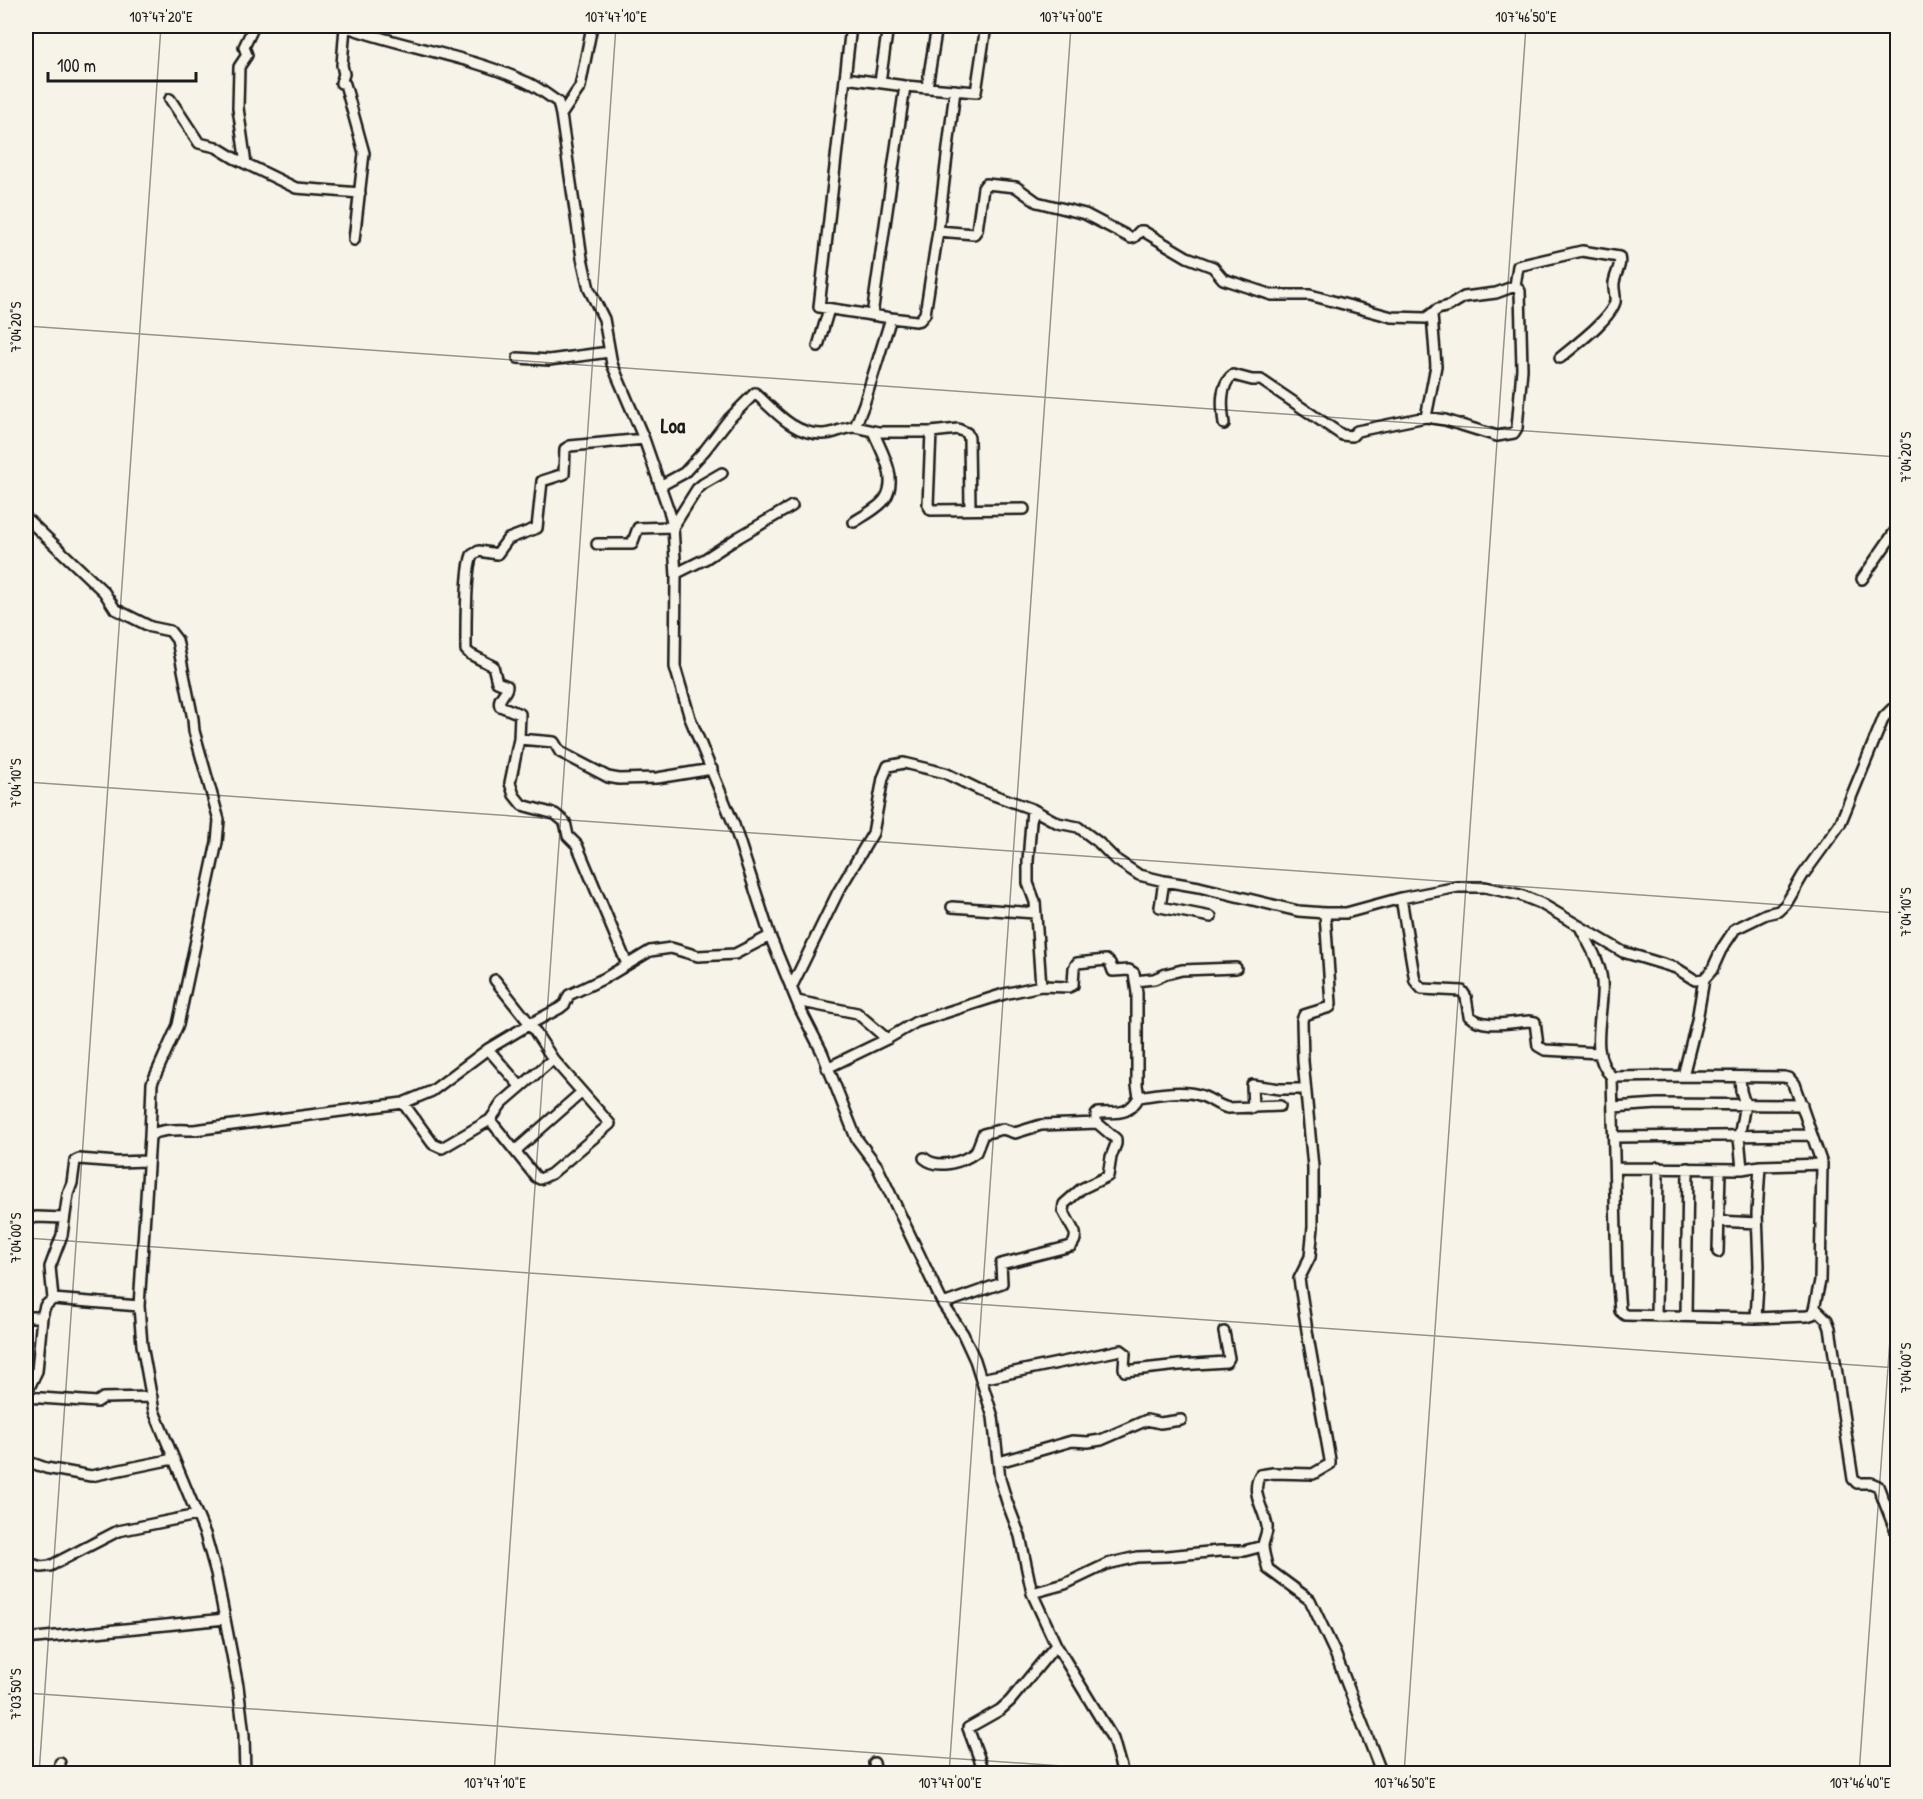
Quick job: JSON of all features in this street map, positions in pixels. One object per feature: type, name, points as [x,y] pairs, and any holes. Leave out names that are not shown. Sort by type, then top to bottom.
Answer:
[{"type":"street","points":[[246,164],[238,110],[239,69],[247,55],[244,47],[254,26]]},
{"type":"street","points":[[354,240],[364,153],[345,84],[341,83],[344,74],[342,65],[345,26],[368,35],[448,55],[525,81],[558,102],[582,258],[589,289],[604,319],[609,352],[621,388],[644,439],[673,527],[676,576],[675,667],[690,718],[737,835],[770,936],[800,1009],[822,1052],[856,1138],[877,1166],[943,1304],[963,1334],[975,1360],[993,1417],[1000,1479],[1020,1536],[1032,1593],[1056,1645],[1113,1739],[1123,1773]]},
{"type":"street","points":[[561,115],[580,87],[592,26]]},
{"type":"street","points":[[851,26],[819,307],[916,321],[923,318],[938,231],[955,90]]},
{"type":"street","points":[[880,82],[888,26]]},
{"type":"street","points":[[927,87],[937,26]]},
{"type":"street","points":[[845,78],[976,92],[987,26]]},
{"type":"street","points":[[872,315],[905,86]]},
{"type":"street","points":[[170,99],[197,141],[216,147],[246,164],[301,189],[360,193]]},
{"type":"street","points":[[938,231],[971,234],[976,232],[982,193],[988,184],[1016,187],[1035,201],[1085,214],[1131,238],[1143,231],[1187,257],[1213,267],[1223,279],[1272,295],[1310,294],[1392,317],[1423,318],[1464,297],[1496,293],[1515,286]]},
{"type":"street","points":[[1515,286],[1517,268],[1521,264],[1582,251],[1617,255],[1621,259],[1614,283],[1614,304],[1600,324],[1560,358]]},
{"type":"street","points":[[1224,424],[1221,402],[1229,378],[1233,375],[1261,380],[1342,435],[1352,436],[1358,431],[1426,417],[1445,420],[1497,436],[1516,432],[1522,364],[1520,291],[1515,286]]},
{"type":"street","points":[[818,346],[829,309]]},
{"type":"street","points":[[1426,417],[1436,366],[1432,315]]},
{"type":"street","points":[[855,427],[891,318]]},
{"type":"street","points":[[518,358],[549,360],[609,352]]},
{"type":"street","points":[[660,486],[684,473],[754,393],[793,427],[806,432],[823,434],[855,427],[873,431],[931,432],[958,429],[967,433],[969,438],[970,509]]},
{"type":"street","points":[[854,522],[885,500],[890,481],[890,472],[873,431]]},
{"type":"street","points":[[931,432],[929,508],[934,511],[1024,510]]},
{"type":"street","points":[[627,964],[577,845],[568,834],[565,822],[553,812],[522,805],[514,795],[510,783],[519,739],[520,714],[501,708],[499,705],[501,697],[507,690],[507,686],[497,682],[493,666],[466,650],[472,555],[479,551],[497,554],[508,538],[537,528],[542,481],[564,474],[564,452],[567,447],[644,439]]},
{"type":"street","points":[[673,527],[697,489],[722,473]]},
{"type":"street","points":[[676,576],[677,573],[705,559],[792,506]]},
{"type":"street","points":[[26,518],[104,592],[115,609],[151,627],[170,631],[177,640],[194,731],[219,820],[217,842],[178,1025],[152,1083],[140,1306],[142,1345],[154,1411],[197,1515],[216,1573],[238,1686],[246,1773]]},
{"type":"street","points":[[597,544],[632,544],[638,528],[673,527]]},
{"type":"street","points":[[1862,579],[1898,527]]},
{"type":"street","points":[[1683,1076],[1697,1020],[1704,979],[1712,970],[1721,950],[1736,929],[1766,914],[1779,911],[1786,904],[1803,875],[1840,824],[1884,717],[1892,709],[1898,709]]},
{"type":"street","points":[[519,739],[554,742],[560,752],[608,777],[619,779],[657,778],[712,769]]},
{"type":"street","points":[[791,988],[838,892],[873,833],[883,778],[888,766],[904,763],[945,773],[1032,809],[1058,823],[1078,827],[1115,859],[1139,875],[1298,911],[1325,913],[1346,913],[1458,886],[1485,887],[1520,895],[1540,903],[1623,952],[1676,968],[1695,980],[1704,979]]},
{"type":"street","points":[[1032,809],[1028,883],[1035,902],[1041,986]]},
{"type":"street","points":[[1164,881],[1160,906],[1211,917]]},
{"type":"street","points":[[1401,898],[1415,981],[1422,989],[1462,991],[1466,997],[1469,1016],[1475,1021],[1535,1022],[1538,1046],[1545,1050],[1599,1053]]},
{"type":"street","points":[[952,907],[1035,913]]},
{"type":"street","points":[[1325,913],[1331,1004],[1330,1007],[1304,1015],[1302,1020],[1305,1089],[1313,1167],[1313,1227],[1310,1257],[1299,1279],[1330,1464],[1312,1474],[1260,1475],[1257,1480],[1257,1495],[1267,1524],[1263,1546],[1268,1569],[1310,1600],[1335,1653],[1382,1773]]},
{"type":"street","points":[[1581,928],[1599,967],[1602,983],[1599,1053],[1605,1071],[1612,1077],[1765,1076],[1790,1078],[1794,1084],[1822,1164],[1820,1281],[1813,1314],[1756,1318],[1625,1315],[1620,1311],[1618,1307],[1612,1077]]},
{"type":"street","points":[[150,1136],[160,1131],[194,1130],[403,1103],[432,1091],[488,1049],[565,1004],[569,995],[605,978],[650,951],[678,948],[698,956],[735,954],[770,936]]},
{"type":"street","points":[[827,1068],[916,1022],[997,996],[1041,986],[1071,986],[1074,982],[1074,968],[1077,963],[1104,960],[1108,961],[1113,971],[1131,970],[1136,981],[1137,993],[1139,1097],[1128,1111],[1096,1115],[1095,1119],[1114,1137],[1116,1144],[1108,1176],[1082,1189],[1064,1204],[1063,1211],[1076,1237],[1073,1243],[1071,1246],[1001,1264],[1002,1283],[943,1304]]},
{"type":"street","points":[[1136,981],[1154,979],[1182,970],[1236,968]]},
{"type":"street","points":[[490,1120],[536,1177],[543,1179],[610,1124],[553,1059],[530,1023],[495,980]]},
{"type":"street","points":[[797,1001],[857,1013],[887,1039]]},
{"type":"street","points":[[488,1049],[520,1086]]},
{"type":"street","points":[[403,1103],[433,1143],[442,1148],[490,1120],[502,1103],[553,1059]]},
{"type":"street","points":[[1740,1077],[1745,1104],[1739,1137],[1742,1169]]},
{"type":"street","points":[[1253,1108],[1252,1085],[1280,1089],[1305,1089]]},
{"type":"street","points":[[514,1151],[582,1092]]},
{"type":"street","points":[[1139,1097],[1164,1093],[1196,1095],[1204,1096],[1228,1108],[1280,1106]]},
{"type":"street","points":[[1613,1107],[1658,1104],[1802,1105]]},
{"type":"street","points":[[924,1158],[938,1164],[959,1161],[976,1152],[982,1135],[999,1129],[1016,1132],[1041,1125],[1098,1123]]},
{"type":"street","points":[[1615,1137],[1810,1135]]},
{"type":"street","points":[[53,1299],[50,1267],[62,1235],[76,1160],[147,1161]]},
{"type":"street","points":[[1615,1168],[1658,1167],[1720,1170],[1822,1164]]},
{"type":"street","points":[[1756,1318],[1760,1166]]},
{"type":"street","points":[[1656,1316],[1658,1167]]},
{"type":"street","points":[[1686,1316],[1688,1168]]},
{"type":"street","points":[[1718,1252],[1720,1170]]},
{"type":"street","points":[[26,1219],[64,1218]]},
{"type":"street","points":[[1718,1221],[1757,1222]]},
{"type":"street","points":[[140,1306],[53,1299],[45,1306],[37,1369],[26,1394],[27,1397],[97,1402],[103,1398],[152,1397]]},
{"type":"street","points":[[1815,1308],[1827,1320],[1830,1328],[1853,1479],[1857,1484],[1876,1485],[1898,1537]]},
{"type":"street","points":[[26,1317],[42,1317]]},
{"type":"street","points":[[981,1379],[1121,1350],[1125,1353],[1125,1371],[1226,1362],[1229,1358],[1224,1332]]},
{"type":"street","points":[[999,1462],[1072,1441],[1101,1440],[1147,1420],[1160,1423],[1181,1420]]},
{"type":"street","points":[[26,1461],[42,1467],[91,1476],[173,1459]]},
{"type":"street","points":[[26,1562],[41,1567],[50,1566],[118,1531],[197,1515]]},
{"type":"street","points":[[1032,1593],[1065,1584],[1107,1564],[1137,1557],[1244,1551],[1263,1546]]},
{"type":"street","points":[[26,1639],[225,1619]]},
{"type":"street","points":[[985,1773],[968,1728],[1000,1710],[1010,1701],[1056,1645]]},
{"type":"street","points":[[60,1763],[60,1773]]},
{"type":"street","points":[[874,1763],[876,1773]]},
{"type":"district","name":"Loa","points":[[673,425]]}]
